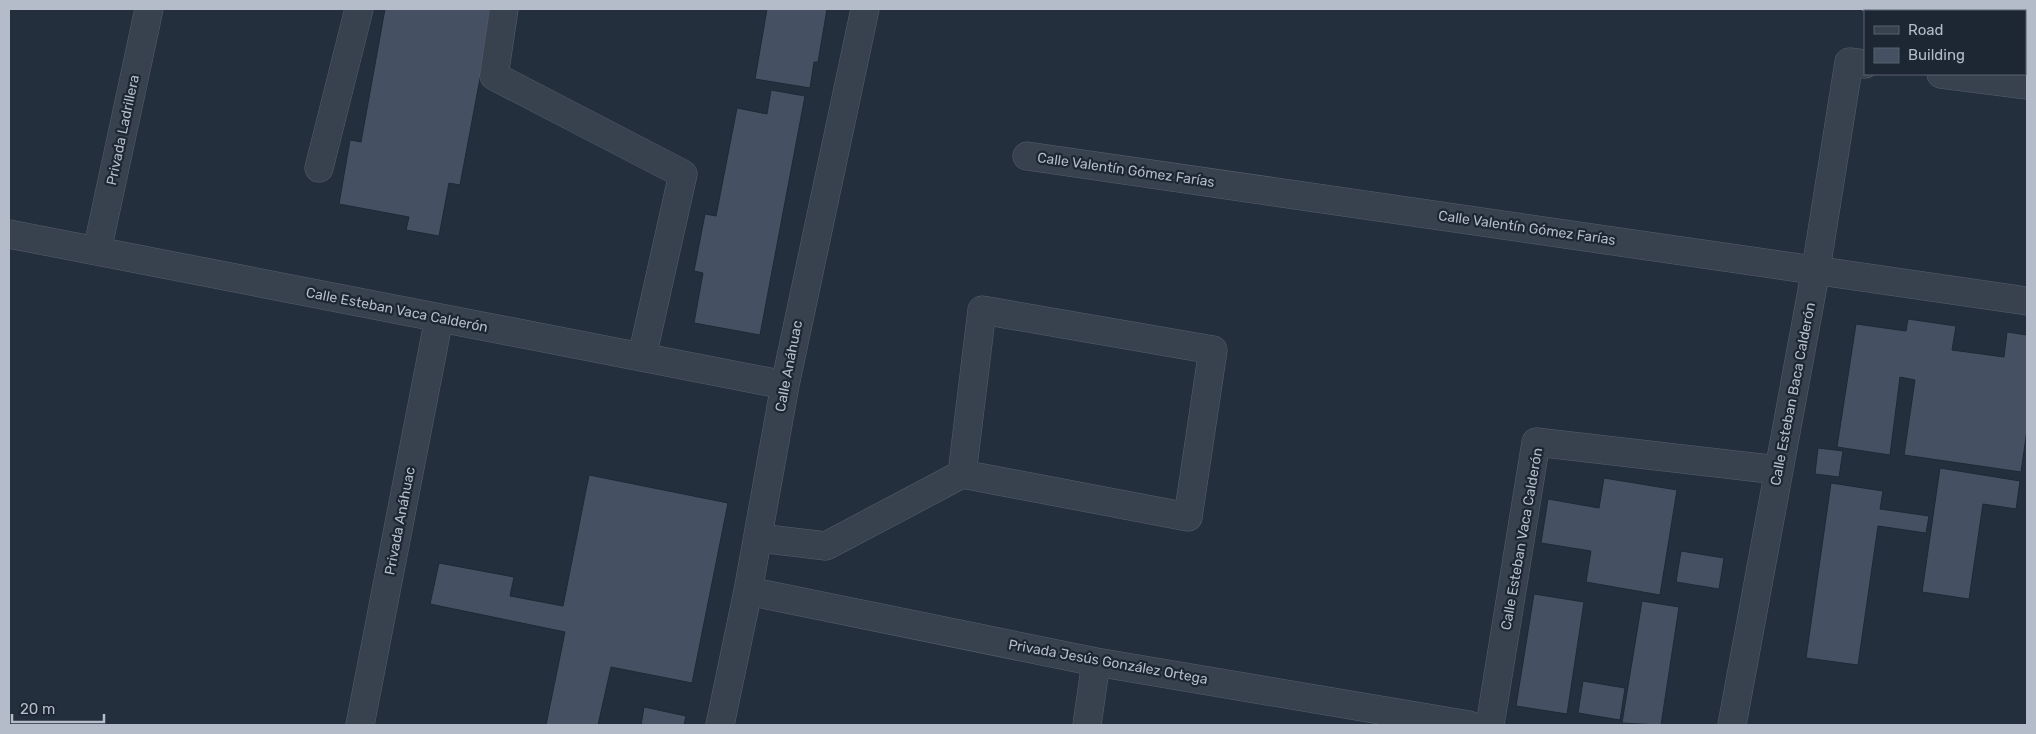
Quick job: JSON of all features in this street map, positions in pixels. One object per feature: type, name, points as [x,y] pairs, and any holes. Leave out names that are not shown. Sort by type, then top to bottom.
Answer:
[{"type":"street","name":"Privada Ladrillera","points":[[97,251],[149,9]]},
{"type":"street","points":[[319,168],[358,9]]},
{"type":"street","points":[[504,9],[494,76],[683,174],[642,357]]},
{"type":"street","name":"Calle Anáhuac","points":[[720,725],[758,538],[784,385],[865,9]]},
{"type":"street","name":"Calle Esteban Baca Calderón","points":[[1732,725],[1778,470],[1857,63]]},
{"type":"street","points":[[1949,75],[2027,85]]},
{"type":"street","name":"Calle Valentín Gómez Farías","points":[[1027,156],[2027,301]]},
{"type":"street","name":"Calle Esteban Vaca Calderón","points":[[9,234],[784,385]]},
{"type":"street","points":[[758,538],[826,546],[962,474],[1188,517],[1213,350],[982,310],[962,474]]},
{"type":"street","name":"Privada Anáhuac","points":[[360,725],[439,318]]},
{"type":"street","name":"Calle Esteban Vaca Calderón","points":[[1490,725],[1536,442],[1778,470]]},
{"type":"street","name":"Privada Jesús González Ortega","points":[[748,591],[1096,662],[1469,725]]},
{"type":"street","points":[[1087,725],[1096,662]]},
{"type":"building","points":[[385,9],[493,9],[460,185],[449,183],[439,236],[406,230],[409,217],[339,204],[350,140],[361,142]]},
{"type":"building","points":[[767,9],[827,9],[818,62],[814,62],[810,88],[755,79]]},
{"type":"building","points":[[771,90],[805,96],[760,335],[694,323],[703,273],[694,271],[705,214],[716,216],[737,108],[767,114]]},
{"type":"building","points":[[1908,319],[1956,326],[1952,350],[2004,357],[2007,332],[2027,335],[2027,430],[2021,472],[1904,455],[1915,380],[1900,377],[1890,455],[1837,447],[1856,324],[1906,331]]},
{"type":"building","points":[[1818,448],[1843,451],[1839,477],[1815,474]]},
{"type":"building","points":[[1940,468],[2020,481],[2016,509],[1983,504],[1969,599],[1922,592]]},
{"type":"building","points":[[589,475],[728,503],[692,683],[611,667],[598,725],[546,725],[565,632],[430,604],[439,563],[514,577],[510,596],[563,606]]},
{"type":"building","points":[[1604,478],[1677,490],[1660,595],[1586,582],[1591,551],[1541,543],[1548,499],[1599,508]]},
{"type":"building","points":[[1831,483],[1883,491],[1880,509],[1929,516],[1926,533],[1878,526],[1858,665],[1806,658]]},
{"type":"building","points":[[1681,551],[1724,558],[1719,589],[1676,582]]},
{"type":"building","points":[[1534,594],[1584,602],[1567,714],[1516,706]]},
{"type":"building","points":[[1642,601],[1679,607],[1661,725],[1622,723]]},
{"type":"building","points":[[1583,681],[1625,688],[1620,720],[1578,713]]},
{"type":"building","points":[[644,707],[686,716],[684,725],[641,725]]},
{"type":"railway","points":[[1862,9],[1870,10]]}]
